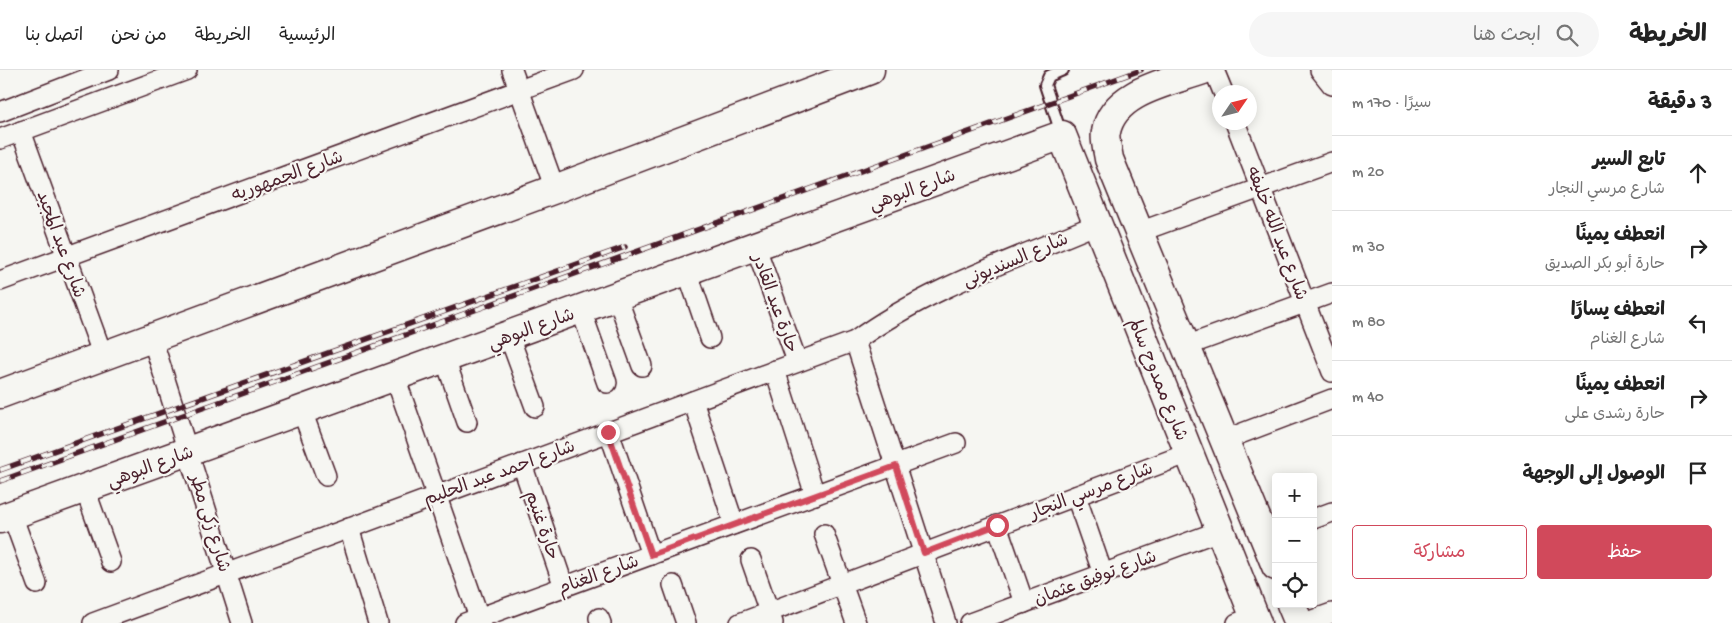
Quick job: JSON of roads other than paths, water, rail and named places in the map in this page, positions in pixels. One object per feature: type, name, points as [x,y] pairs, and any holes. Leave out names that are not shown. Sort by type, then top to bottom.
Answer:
[{"type":"street","points":[[0,112],[109,70]]},
{"type":"street","points":[[0,139],[187,70]]},
{"type":"street","points":[[512,70],[555,189]]},
{"type":"street","name":"شارع الجمهوريه","points":[[0,281],[574,70]]},
{"type":"street","name":"شارع ممدوح سالم","points":[[1202,70],[1137,94],[1116,108],[1106,132],[1109,159],[1224,440],[1270,536],[1275,563]]},
{"type":"street","points":[[1214,70],[1220,85]]},
{"type":"street","points":[[1320,70],[1332,85]]},
{"type":"street","points":[[0,394],[555,189],[859,72]]},
{"type":"street","name":"شارع عبد الله خليفه","points":[[1237,130],[1332,372]]},
{"type":"street","name":"شارع عبد المجيد","points":[[21,131],[103,356]]},
{"type":"street","name":"شارع ممدوح سالم","points":[[1062,136],[1189,453],[1219,531],[1249,621]]},
{"type":"street","name":"شارع البوهي","points":[[6,517],[617,297],[755,245],[1062,136]]},
{"type":"street","points":[[1139,232],[1332,162]]},
{"type":"street","name":"شارع السنديونى","points":[[933,295],[1097,224]]},
{"type":"street","name":"حارة عبد القادر","points":[[755,245],[797,361]]},
{"type":"street","points":[[688,271],[710,338]]},
{"type":"street","points":[[1186,346],[1332,293]]},
{"type":"street","name":"شارع احمد عبد الحليم","points":[[93,623],[855,341],[888,318],[933,295]]},
{"type":"street","points":[[617,297],[642,366]]},
{"type":"street","points":[[581,310],[607,383]]},
{"type":"street","points":[[508,336],[535,407]]},
{"type":"street","name":"شارع زكى مطر","points":[[152,338],[242,623]]},
{"type":"street","points":[[855,341],[946,623]]},
{"type":"street","points":[[446,359],[467,422]]},
{"type":"street","points":[[775,370],[816,495]]},
{"type":"street","points":[[395,377],[436,496],[475,621]]},
{"type":"street","points":[[1224,440],[1332,399]]},
{"type":"street","points":[[693,401],[734,524]]},
{"type":"street","points":[[302,411],[326,476]]},
{"type":"street","points":[[608,432],[651,555]]},
{"type":"street","name":"شارع الغنام","points":[[475,621],[734,524],[956,444]]},
{"type":"street","name":"شارع مرسي النجار","points":[[740,623],[771,618],[843,584],[1189,453]]},
{"type":"street","name":"حارة غنيم","points":[[522,464],[564,587]]},
{"type":"street","points":[[85,489],[111,562]]},
{"type":"street","points":[[1076,496],[1103,574]]},
{"type":"street","points":[[1316,518],[1332,512]]},
{"type":"street","points":[[6,517],[36,584]]},
{"type":"street","points":[[997,525],[1016,612]]},
{"type":"street","points":[[349,528],[378,623]]},
{"type":"street","name":"شارع توفيق عثمان","points":[[970,623],[1016,612],[1103,574],[1219,531]]},
{"type":"street","points":[[824,534],[856,623]]},
{"type":"street","points":[[751,560],[771,618]]},
{"type":"street","points":[[673,585],[686,623]]},
{"type":"street","points":[[1293,608],[1299,623]]},
{"type":"street","points":[[1304,623],[1332,613]]},
{"type":"lane","points":[[1062,136],[1045,85],[1049,76],[1063,70]]},
{"type":"railway","points":[[0,481],[1141,70]]},
{"type":"railway","points":[[0,470],[625,247]]}]
